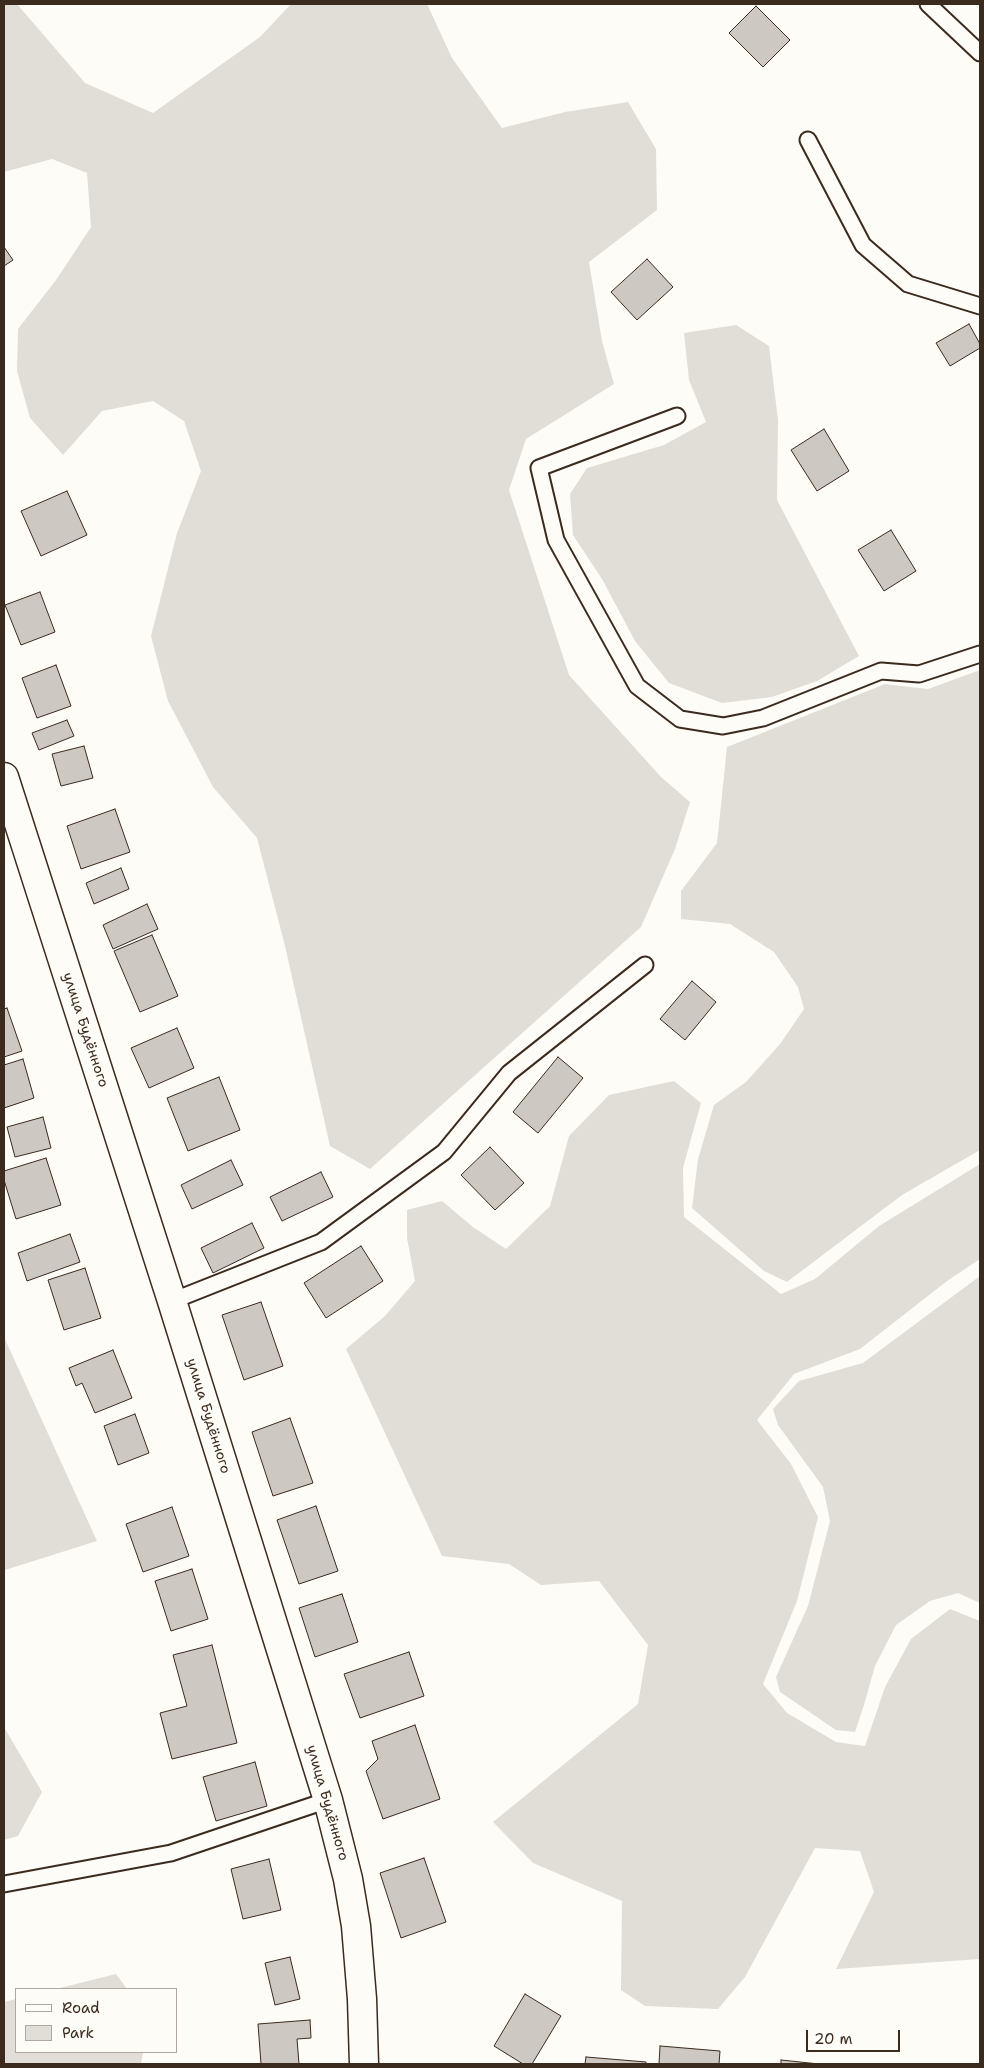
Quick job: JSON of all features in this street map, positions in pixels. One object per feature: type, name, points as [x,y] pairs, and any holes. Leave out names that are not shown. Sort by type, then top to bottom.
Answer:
[{"type":"street","name":"улица Будённого","points":[[4,777],[172,1301],[328,1800],[348,1879],[356,1926],[362,1999],[364,2064]]},
{"type":"lane","points":[[928,4],[980,53]]},
{"type":"lane","points":[[808,140],[863,245],[908,284],[980,306]]},
{"type":"lane","points":[[677,416],[539,468],[556,540],[637,686],[680,718],[723,726],[764,718],[881,671],[919,674],[980,654]]},
{"type":"lane","points":[[172,1301],[321,1242],[444,1152],[509,1073],[645,965]]},
{"type":"lane","points":[[4,1884],[172,1853],[328,1800]]},
{"type":"green space","points":[[4,4],[17,4],[85,83],[153,113],[260,37],[291,4],[427,4],[452,58],[502,128],[565,112],[628,102],[656,149],[657,210],[589,262],[602,341],[614,384],[526,439],[509,490],[569,675],[661,777],[690,802],[675,849],[641,927],[370,1169],[330,1146],[285,946],[257,838],[213,787],[168,701],[151,636],[177,533],[201,471],[184,421],[153,401],[102,411],[63,455],[30,418],[17,371],[18,329],[56,280],[91,227],[87,173],[52,159],[4,172]]},
{"type":"green space","points":[[736,325],[769,346],[778,420],[777,500],[859,656],[817,681],[772,697],[722,703],[669,683],[635,641],[602,579],[573,535],[570,494],[587,468],[664,445],[706,422],[689,380],[684,333]]},
{"type":"green space","points":[[980,670],[980,1150],[902,1195],[787,1282],[764,1271],[692,1208],[698,1159],[714,1105],[746,1082],[780,1044],[804,1009],[798,987],[774,952],[730,924],[681,919],[681,891],[717,843],[727,747],[885,684],[928,689]]},
{"type":"green space","points":[[674,1081],[701,1103],[683,1168],[684,1217],[781,1294],[815,1279],[879,1226],[980,1164],[980,1259],[947,1281],[860,1349],[794,1374],[757,1420],[791,1464],[818,1517],[797,1601],[763,1684],[787,1713],[836,1742],[865,1746],[885,1687],[911,1639],[950,1609],[980,1621],[980,1959],[836,1969],[874,1892],[860,1851],[815,1848],[745,1977],[718,2009],[645,2006],[621,1990],[622,1901],[533,1863],[493,1822],[638,1704],[648,1645],[599,1581],[541,1585],[509,1564],[442,1556],[346,1349],[385,1316],[415,1281],[407,1238],[407,1210],[442,1201],[473,1227],[506,1249],[550,1206],[569,1136],[609,1095]]},
{"type":"green space","points":[[980,1276],[980,1603],[958,1593],[930,1601],[896,1625],[875,1666],[855,1732],[836,1730],[780,1692],[776,1677],[808,1606],[830,1521],[823,1487],[778,1425],[773,1409],[799,1381],[863,1363]]},
{"type":"green space","points":[[4,1337],[97,1541],[5,1570],[4,1573]]},
{"type":"green space","points":[[4,1727],[42,1792],[18,1836],[4,1840]]},
{"type":"green space","points":[[116,1974],[126,1988],[60,1988]]},
{"type":"green space","points":[[15,1999],[15,2053],[143,2053],[141,2064],[4,2064],[4,2002]]},
{"type":"building","points":[[756,6],[790,40],[763,67],[729,33]]},
{"type":"building","points":[[4,247],[13,260],[4,266]]},
{"type":"building","points":[[647,259],[673,287],[637,320],[611,292]]},
{"type":"building","points":[[969,324],[980,344],[980,348],[950,366],[936,343]]},
{"type":"building","points":[[824,429],[849,471],[817,491],[791,450]]},
{"type":"building","points":[[67,491],[87,535],[41,556],[21,511]]},
{"type":"building","points":[[891,530],[916,571],[884,591],[858,550]]},
{"type":"building","points":[[40,592],[55,632],[21,645],[5,605]]},
{"type":"building","points":[[56,665],[71,706],[37,718],[22,678]]},
{"type":"building","points":[[67,720],[74,736],[39,750],[32,733]]},
{"type":"building","points":[[84,746],[93,778],[61,786],[52,754]]},
{"type":"building","points":[[115,809],[130,852],[81,869],[67,826]]},
{"type":"building","points":[[121,868],[129,889],[94,904],[86,883]]},
{"type":"building","points":[[147,904],[158,929],[113,949],[103,925]]},
{"type":"building","points":[[152,935],[178,996],[140,1012],[114,951]]},
{"type":"building","points":[[692,981],[716,1002],[685,1040],[660,1019]]},
{"type":"building","points":[[7,1008],[22,1051],[4,1057],[4,1009]]},
{"type":"building","points":[[177,1028],[194,1068],[149,1088],[131,1048]]},
{"type":"building","points":[[558,1057],[583,1078],[538,1133],[513,1112]]},
{"type":"building","points":[[23,1059],[34,1098],[4,1108],[4,1065]]},
{"type":"building","points":[[219,1077],[240,1130],[188,1151],[167,1098]]},
{"type":"building","points":[[43,1117],[51,1148],[15,1157],[7,1127]]},
{"type":"building","points":[[490,1147],[524,1183],[495,1210],[461,1175]]},
{"type":"building","points":[[46,1158],[61,1205],[16,1219],[4,1180],[4,1171]]},
{"type":"building","points":[[231,1160],[243,1185],[192,1209],[181,1185]]},
{"type":"building","points":[[321,1172],[333,1197],[282,1221],[270,1197]]},
{"type":"building","points":[[252,1223],[264,1248],[213,1273],[201,1248]]},
{"type":"building","points":[[70,1234],[80,1262],[27,1281],[18,1253]]},
{"type":"building","points":[[361,1246],[383,1281],[326,1318],[304,1283]]},
{"type":"building","points":[[85,1268],[101,1318],[64,1330],[48,1280]]},
{"type":"building","points":[[261,1302],[283,1366],[244,1380],[222,1315]]},
{"type":"building","points":[[113,1350],[132,1398],[95,1413],[82,1383],[76,1386],[69,1368]]},
{"type":"building","points":[[135,1414],[149,1453],[118,1465],[104,1426]]},
{"type":"building","points":[[290,1418],[313,1483],[273,1496],[252,1432]]},
{"type":"building","points":[[316,1506],[338,1571],[299,1584],[277,1520]]},
{"type":"building","points":[[172,1507],[189,1556],[143,1572],[126,1524]]},
{"type":"building","points":[[192,1569],[208,1619],[171,1631],[155,1581]]},
{"type":"building","points":[[342,1594],[358,1642],[315,1657],[299,1608]]},
{"type":"building","points":[[212,1645],[237,1743],[172,1759],[160,1713],[187,1706],[173,1655]]},
{"type":"building","points":[[409,1652],[424,1696],[360,1718],[344,1674]]},
{"type":"building","points":[[415,1725],[440,1799],[383,1819],[366,1771],[378,1759],[372,1741]]},
{"type":"building","points":[[255,1762],[267,1806],[216,1821],[203,1777]]},
{"type":"building","points":[[424,1858],[446,1922],[401,1938],[380,1873]]},
{"type":"building","points":[[269,1859],[281,1910],[243,1919],[231,1869]]},
{"type":"building","points":[[290,1957],[300,1999],[275,2005],[265,1963]]},
{"type":"building","points":[[525,1994],[561,2016],[532,2064],[523,2064],[494,2046]]},
{"type":"building","points":[[310,2020],[311,2038],[297,2039],[299,2064],[261,2064],[258,2024]]},
{"type":"building","points":[[660,2046],[720,2051],[719,2064],[659,2064]]},
{"type":"building","points":[[586,2057],[646,2062],[646,2064],[585,2064]]},
{"type":"building","points":[[781,2060],[819,2064],[781,2064]]}]
